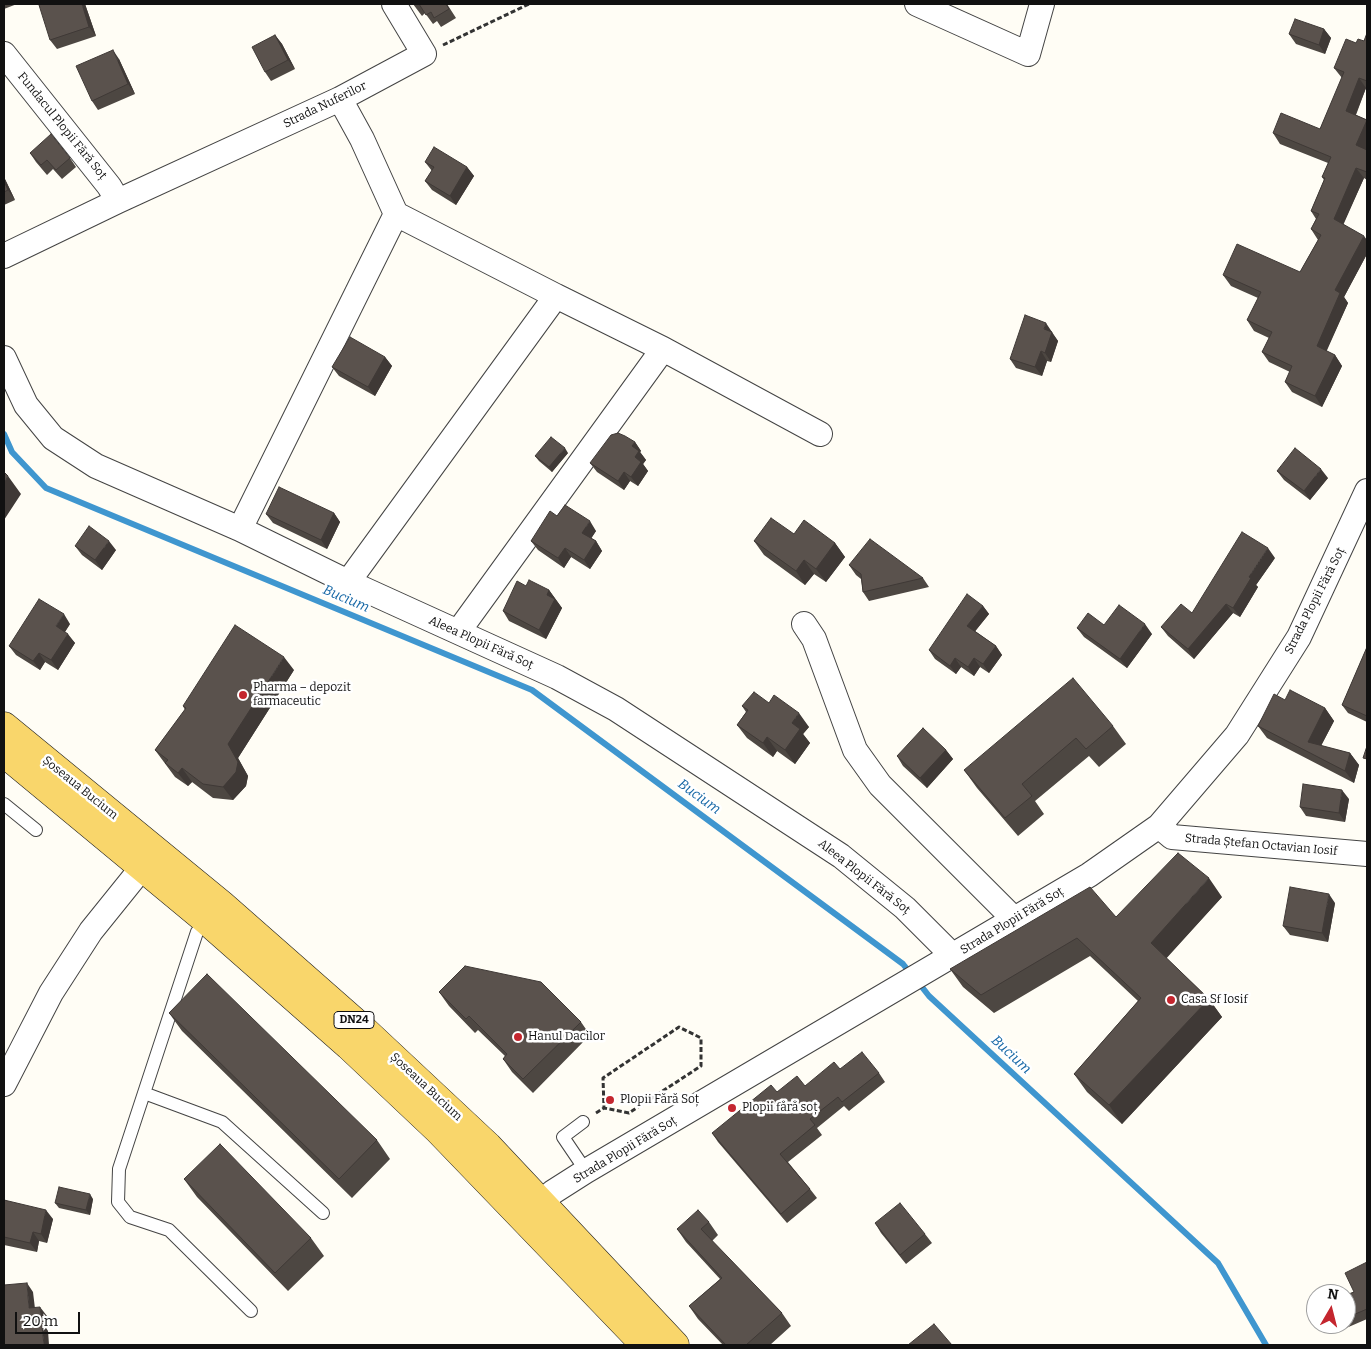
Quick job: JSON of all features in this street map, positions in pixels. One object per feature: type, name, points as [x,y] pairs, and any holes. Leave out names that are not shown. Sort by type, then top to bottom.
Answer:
[{"type":"main road","name":"Șoseaua Bucium","points":[[4,726],[149,859],[214,913],[363,1028],[488,1146],[533,1210],[646,1345]]},
{"type":"main road","name":"Șoseaua Bucium","points":[[4,754],[149,859]]},
{"type":"main road","name":"Șoseaua Bucium","points":[[533,1210],[675,1345]]},
{"type":"street","points":[[394,4],[424,54]]},
{"type":"street","points":[[917,4],[1028,54],[1042,4]]},
{"type":"street","name":"Fundacul Plopii Fără Soț","points":[[4,54],[109,186],[118,200]]},
{"type":"street","name":"Strada Nuferilor","points":[[4,256],[118,200],[340,99],[424,54]]},
{"type":"street","points":[[340,99],[362,139],[396,214],[663,349],[820,434]]},
{"type":"street","points":[[240,529],[396,214]]},
{"type":"street","points":[[348,582],[556,296]]},
{"type":"street","points":[[458,632],[663,349]]},
{"type":"street","name":"Aleea Plopii Fără Soț","points":[[4,358],[26,405],[53,438],[96,466],[240,529],[348,582],[557,677],[616,709],[824,845],[905,908],[953,956]]},
{"type":"street","name":"Strada Plopii Fără Soț","points":[[533,1210],[586,1171],[1089,875],[1158,826],[1237,735],[1294,645],[1367,491]]},
{"type":"street","points":[[804,624],[814,639],[855,750],[880,785],[1014,919]]},
{"type":"street","name":"Strada Ștefan Octavian Iosif","points":[[1158,826],[1172,837],[1367,854]]},
{"type":"street","points":[[4,1084],[51,993],[86,938],[149,859]]},
{"type":"lane","points":[[4,804],[36,830]]},
{"type":"lane","points":[[214,913],[197,932],[119,1169],[118,1202],[130,1217],[169,1230],[251,1311]]},
{"type":"lane","points":[[144,1093],[222,1122],[323,1214]]},
{"type":"lane","points":[[584,1122],[563,1137],[586,1171]]},
{"type":"path","points":[[424,54],[529,4]]},
{"type":"path","points":[[679,1027],[701,1038],[701,1066],[629,1113],[604,1108],[603,1078],[679,1027]]},
{"type":"building","points":[[82,4],[89,27],[50,40],[39,5]]},
{"type":"building","points":[[419,4],[446,4],[449,9],[434,18],[431,12],[426,15]]},
{"type":"building","points":[[1295,19],[1324,29],[1319,45],[1289,34]]},
{"type":"building","points":[[1367,33],[1367,81],[1359,78],[1346,111],[1367,120],[1356,145],[1367,150],[1367,172],[1356,168],[1334,219],[1364,236],[1335,290],[1340,293],[1317,346],[1335,355],[1315,396],[1285,382],[1292,366],[1262,352],[1272,332],[1247,320],[1261,292],[1223,275],[1237,244],[1300,272],[1321,235],[1311,229],[1319,214],[1311,211],[1325,178],[1322,177],[1331,157],[1273,133],[1281,113],[1320,129],[1344,72],[1334,68],[1346,39],[1356,43],[1358,39],[1364,41]]},
{"type":"building","points":[[275,35],[288,60],[265,72],[252,47]]},
{"type":"building","points":[[113,50],[128,84],[92,101],[76,66]]},
{"type":"building","points":[[51,134],[70,158],[56,170],[47,160],[41,165],[30,153]]},
{"type":"building","points":[[434,147],[467,167],[450,196],[425,181],[434,167],[425,162]]},
{"type":"building","points":[[4,181],[8,190],[4,192]]},
{"type":"building","points":[[1025,315],[1046,323],[1044,329],[1052,332],[1045,353],[1041,351],[1035,367],[1010,359]]},
{"type":"building","points":[[350,337],[385,357],[368,387],[332,367]]},
{"type":"building","points":[[618,433],[635,442],[632,446],[639,451],[635,457],[641,462],[631,477],[624,472],[618,481],[590,463],[611,435]]},
{"type":"building","points":[[551,437],[565,448],[549,467],[535,456]]},
{"type":"building","points":[[1295,448],[1321,469],[1304,491],[1277,471]]},
{"type":"building","points":[[4,472],[8,476],[4,483]]},
{"type":"building","points":[[279,487],[334,513],[321,540],[266,514]]},
{"type":"building","points":[[565,505],[590,521],[582,533],[596,541],[584,560],[565,548],[558,558],[531,541],[550,511],[557,516]]},
{"type":"building","points":[[771,518],[794,534],[804,520],[835,543],[816,569],[804,560],[796,571],[754,541]]},
{"type":"building","points":[[89,526],[109,541],[95,560],[75,546]]},
{"type":"building","points":[[1242,532],[1268,548],[1249,577],[1251,578],[1233,608],[1226,604],[1188,649],[1161,627],[1181,604],[1192,613]]},
{"type":"building","points":[[870,539],[923,578],[863,592],[861,574],[849,565]]},
{"type":"building","points":[[529,580],[549,590],[547,595],[555,599],[539,630],[503,611],[517,581],[526,586]]},
{"type":"building","points":[[967,594],[983,606],[967,626],[996,646],[983,664],[974,658],[968,667],[955,658],[950,666],[929,650]]},
{"type":"building","points":[[39,599],[64,614],[56,626],[68,634],[51,660],[39,653],[33,661],[9,646]]},
{"type":"building","points":[[1119,605],[1145,624],[1120,659],[1077,628],[1088,613],[1104,625]]},
{"type":"building","points":[[235,625],[284,657],[228,744],[238,762],[236,772],[223,787],[203,784],[182,768],[178,773],[165,763],[168,760],[155,750],[186,708],[183,706]]},
{"type":"building","points":[[1367,647],[1367,716],[1342,705]]},
{"type":"building","points":[[1073,678],[1113,726],[1086,749],[1076,738],[1022,784],[1032,796],[1005,818],[964,770]]},
{"type":"building","points":[[1290,690],[1325,708],[1308,742],[1350,753],[1345,771],[1258,726],[1274,694],[1285,700]]},
{"type":"building","points":[[754,692],[769,703],[774,695],[799,713],[792,723],[800,729],[785,750],[767,737],[763,743],[737,725],[748,710],[742,706]]},
{"type":"building","points":[[923,728],[946,750],[920,778],[897,756]]},
{"type":"building","points":[[1367,746],[1367,759],[1363,758]]},
{"type":"building","points":[[1303,784],[1342,790],[1339,813],[1300,807]]},
{"type":"building","name":"Casa Sf Iosif","points":[[1178,853],[1209,878],[1151,943],[1209,999],[1109,1105],[1074,1074],[1141,998],[1077,938],[981,995],[950,969],[1090,887],[1116,917]]},
{"type":"building","points":[[1290,887],[1329,894],[1322,933],[1283,926]]},
{"type":"building","points":[[465,966],[541,982],[581,1022],[523,1079],[503,1059],[507,1054],[469,1016],[466,1019],[439,992]]},
{"type":"building","points":[[207,974],[377,1140],[339,1179],[169,1013]]},
{"type":"building","points":[[862,1052],[879,1073],[842,1102],[838,1097],[810,1119],[815,1125],[780,1154],[810,1189],[781,1214],[712,1133],[771,1085],[777,1092],[797,1076],[805,1086],[834,1062],[840,1069]]},
{"type":"building","points":[[220,1144],[311,1238],[275,1273],[184,1179]]},
{"type":"building","points":[[59,1187],[90,1194],[86,1210],[55,1203]]},
{"type":"building","points":[[4,1200],[46,1210],[41,1234],[33,1232],[30,1243],[4,1237]]},
{"type":"building","points":[[900,1203],[925,1234],[900,1255],[875,1223]]},
{"type":"building","points":[[698,1210],[709,1222],[701,1229],[782,1313],[746,1345],[726,1345],[689,1306],[722,1278],[677,1229]]},
{"type":"building","points":[[1367,1262],[1367,1309],[1356,1314],[1356,1284],[1350,1284],[1345,1273]]},
{"type":"building","points":[[27,1283],[29,1308],[40,1307],[44,1345],[4,1345],[4,1285]]},
{"type":"building","points":[[934,1324],[952,1345],[908,1345]]},
{"type":"waterway","name":"Bucium","points":[[4,434],[12,452],[46,488],[532,690],[903,964],[911,974]]},
{"type":"waterway","name":"Bucium","points":[[918,982],[929,996],[1218,1263],[1266,1345]]},
{"type":"place","name":"Pharma – depozit farmaceutic","points":[[243,695]]},
{"type":"place","name":"Casa Sf Iosif","points":[[1171,1000]]},
{"type":"place","name":"Hanul Dacilor","points":[[518,1037]]},
{"type":"place","name":"Plopii Fără Soț","points":[[610,1100]]},
{"type":"place","name":"Plopii fără soț","points":[[732,1108]]}]
